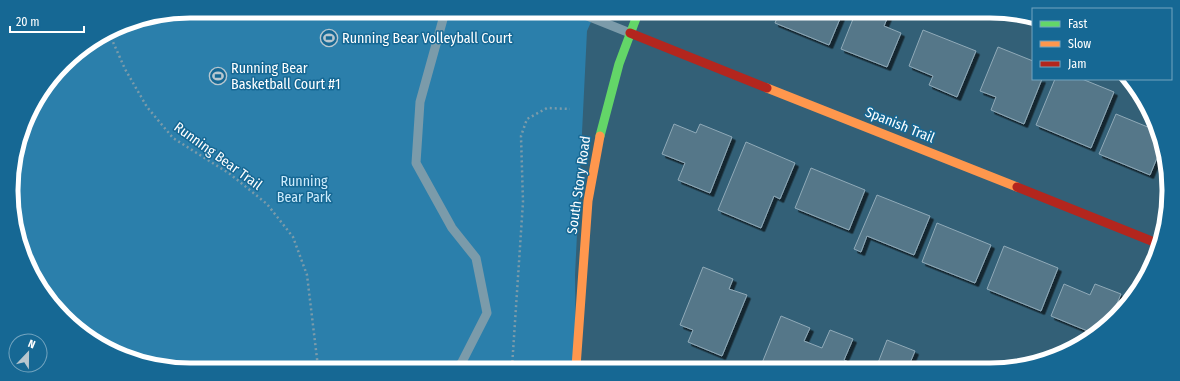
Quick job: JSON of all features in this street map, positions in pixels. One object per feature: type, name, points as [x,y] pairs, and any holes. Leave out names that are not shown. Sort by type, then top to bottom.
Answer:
[{"type":"street","name":"South Story Road","points":[[576,363],[589,194],[597,146],[614,82],[636,18]]},
{"type":"street","name":"Spanish Trail","points":[[630,34],[1154,242]]},
{"type":"lane","points":[[444,18],[420,102],[416,163],[452,228],[476,258],[486,313],[461,363]]},
{"type":"lane","points":[[592,18],[630,34]]},
{"type":"path","name":"Running Bear Trail","points":[[111,38],[125,69],[147,107],[173,138],[230,174],[261,199],[267,204],[293,237],[307,275],[318,363]]},
{"type":"path","points":[[512,363],[523,202],[521,136],[527,119],[547,108],[570,109]]},
{"type":"green space","name":"Running Bear Park","points":[[179,18],[593,18],[587,31],[575,275],[576,363],[179,363],[157,360],[124,350],[95,334],[77,320],[61,304],[47,286],[31,257],[21,224],[18,202],[18,179],[21,157],[31,124],[41,104],[54,85],[77,61],[104,41],[124,31],[157,21]]},
{"type":"building","points":[[777,18],[840,18],[829,45],[775,23]]},
{"type":"building","points":[[853,18],[887,18],[884,26],[901,33],[887,67],[841,49]]},
{"type":"building","points":[[923,30],[976,51],[957,97],[929,85],[933,76],[909,66]]},
{"type":"building","points":[[998,47],[1032,61],[1032,80],[1042,80],[1024,124],[991,110],[996,97],[980,91]]},
{"type":"building","points":[[1055,80],[1084,80],[1114,92],[1091,148],[1036,125]]},
{"type":"building","points":[[1116,114],[1151,128],[1158,155],[1150,175],[1099,154]]},
{"type":"building","points":[[674,124],[696,133],[700,124],[732,137],[710,193],[678,180],[685,163],[662,154]]},
{"type":"building","points":[[746,142],[795,163],[780,199],[774,196],[761,228],[718,210]]},
{"type":"building","points":[[811,168],[865,190],[849,230],[795,208]]},
{"type":"building","points":[[877,195],[930,216],[914,255],[867,236],[861,252],[854,249]]},
{"type":"building","points":[[937,223],[991,245],[975,283],[922,262]]},
{"type":"building","points":[[1004,246],[1058,268],[1041,311],[987,289]]},
{"type":"building","points":[[703,267],[733,279],[729,289],[747,295],[722,356],[688,342],[693,330],[680,325]]},
{"type":"building","points":[[1064,284],[1090,295],[1095,284],[1121,294],[1115,308],[1089,331],[1051,316]]},
{"type":"building","points":[[781,316],[810,328],[804,341],[822,348],[830,330],[853,339],[844,360],[850,363],[762,363]]},
{"type":"building","points":[[887,340],[915,351],[910,363],[878,363]]},
{"type":"traffic: fast","points":[[600,136],[619,64],[636,18]]},
{"type":"traffic: slow","points":[[767,88],[1017,187]]},
{"type":"traffic: slow","points":[[576,363],[588,201],[600,136]]},
{"type":"traffic: jam","points":[[630,33],[767,88]]},
{"type":"traffic: jam","points":[[1017,187],[1154,242]]},
{"type":"place","name":"Running Bear Volleyball Court","points":[[329,38]]},
{"type":"place","name":"Running Bear Basketball Court #1","points":[[218,76]]}]
